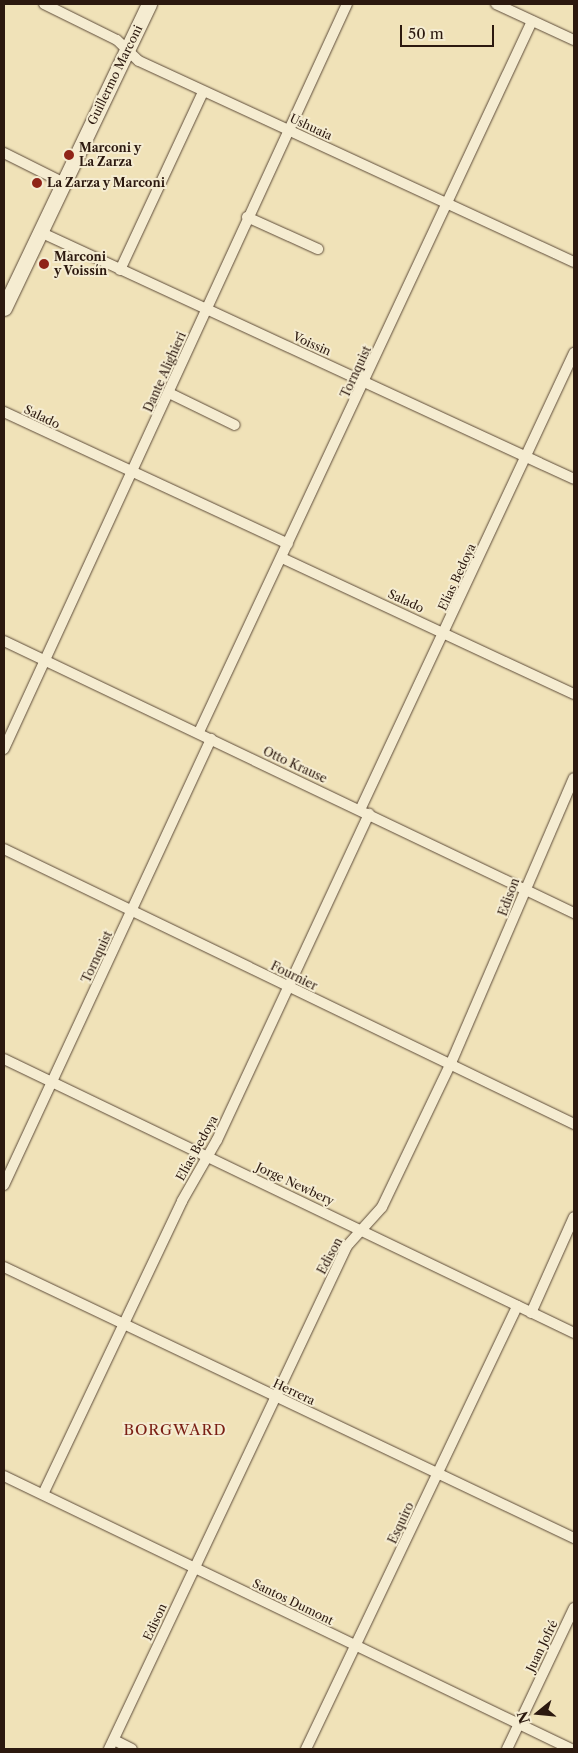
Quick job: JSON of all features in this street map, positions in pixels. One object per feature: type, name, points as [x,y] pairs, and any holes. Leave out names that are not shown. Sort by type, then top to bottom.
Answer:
[{"type":"street","name":"Ushuaia","points":[[44,4],[117,40],[139,61],[574,262]]},
{"type":"street","name":"Guillermo Marconi","points":[[4,308],[62,182],[149,4]]},
{"type":"street","name":"Dante Alighieri","points":[[4,749],[169,393],[247,217],[347,4]]},
{"type":"street","points":[[496,4],[574,40]]},
{"type":"street","name":"Tornquist","points":[[199,732],[366,382],[532,21]]},
{"type":"street","points":[[120,270],[203,92]]},
{"type":"street","points":[[4,153],[62,182]]},
{"type":"street","points":[[247,217],[318,249]]},
{"type":"street","name":"Voissin","points":[[40,232],[574,479]]},
{"type":"street","name":"Elías Bedoya","points":[[44,1492],[123,1325],[208,1156],[289,988],[364,812],[444,633],[574,353]]},
{"type":"street","points":[[169,393],[235,425]]},
{"type":"street","name":"Salado","points":[[4,412],[132,474],[288,544]]},
{"type":"street","name":"Salado","points":[[282,558],[574,694]]},
{"type":"street","name":"Otto Krause","points":[[4,641],[199,732],[574,913]]},
{"type":"street","name":"Tornquist","points":[[4,1185],[54,1082],[211,739]]},
{"type":"street","name":"Edison","points":[[111,1745],[193,1568],[347,1246],[382,1207],[451,1063],[574,778]]},
{"type":"street","name":"Fournier","points":[[4,849],[574,1124]]},
{"type":"street","name":"Jorge Newbery","points":[[4,1059],[574,1333]]},
{"type":"street","points":[[531,1312],[574,1216]]},
{"type":"street","name":"Herrera","points":[[4,1267],[574,1538]]},
{"type":"street","name":"Esquiro","points":[[306,1749],[517,1306]]},
{"type":"street","name":"Santos Dumont","points":[[4,1476],[44,1492],[193,1568],[571,1749]]},
{"type":"street","name":"Juan Jofré","points":[[507,1749],[574,1608]]},
{"type":"street","points":[[111,1745],[132,1749]]},
{"type":"place","name":"Marconi y La Zarza","points":[[69,155]]},
{"type":"place","name":"La Zarza y Marconi","points":[[37,183]]},
{"type":"place","name":"Marconi y Voissín","points":[[44,264]]},
{"type":"district","name":"BORGWARD","points":[[175,1430]]}]
